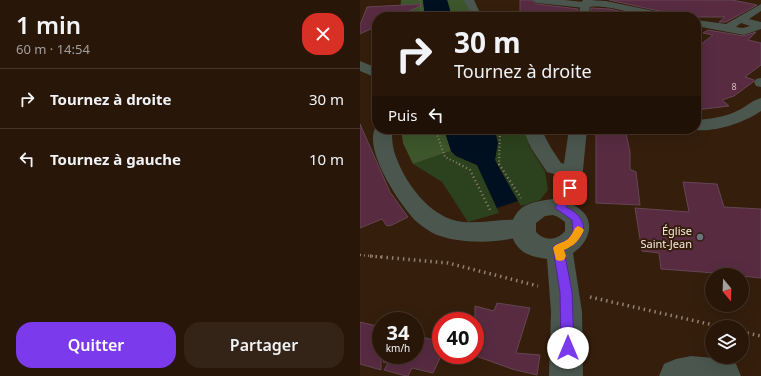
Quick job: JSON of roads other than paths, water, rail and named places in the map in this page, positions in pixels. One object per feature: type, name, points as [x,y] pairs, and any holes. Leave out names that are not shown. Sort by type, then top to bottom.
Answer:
[{"type":"street","points":[[469,0],[475,12]]},
{"type":"street","points":[[537,0],[606,4],[644,12]]},
{"type":"street","points":[[719,27],[728,27],[740,20],[743,16],[761,7]]},
{"type":"street","points":[[701,24],[744,32],[758,26],[757,24],[740,20]]},
{"type":"street","points":[[360,65],[372,71]]},
{"type":"street","points":[[701,124],[734,119],[750,112],[761,103]]},
{"type":"street","points":[[383,134],[384,149],[390,166],[400,185],[421,212],[436,224],[456,230],[469,231],[522,228]]},
{"type":"street","points":[[534,134],[541,148],[554,168],[573,173]]},
{"type":"street","points":[[560,208],[570,188],[577,134]]},
{"type":"street","points":[[545,208],[560,208],[571,214],[578,222],[579,228],[575,238],[571,242],[559,248],[545,249],[533,245],[524,238],[522,228],[523,222],[532,213],[545,208]]},
{"type":"street","points":[[559,248],[577,295],[568,321],[566,376]]},
{"type":"street","points":[[676,376],[691,373],[724,376]]},
{"type":"water","points":[[423,0],[447,0],[451,12],[424,12]]},
{"type":"water","points":[[446,134],[495,134],[498,143],[495,160],[518,201],[497,208],[477,165],[456,156],[451,151]]},
{"type":"place","name":"Église Saint-Jean","points":[[700,237]]}]
